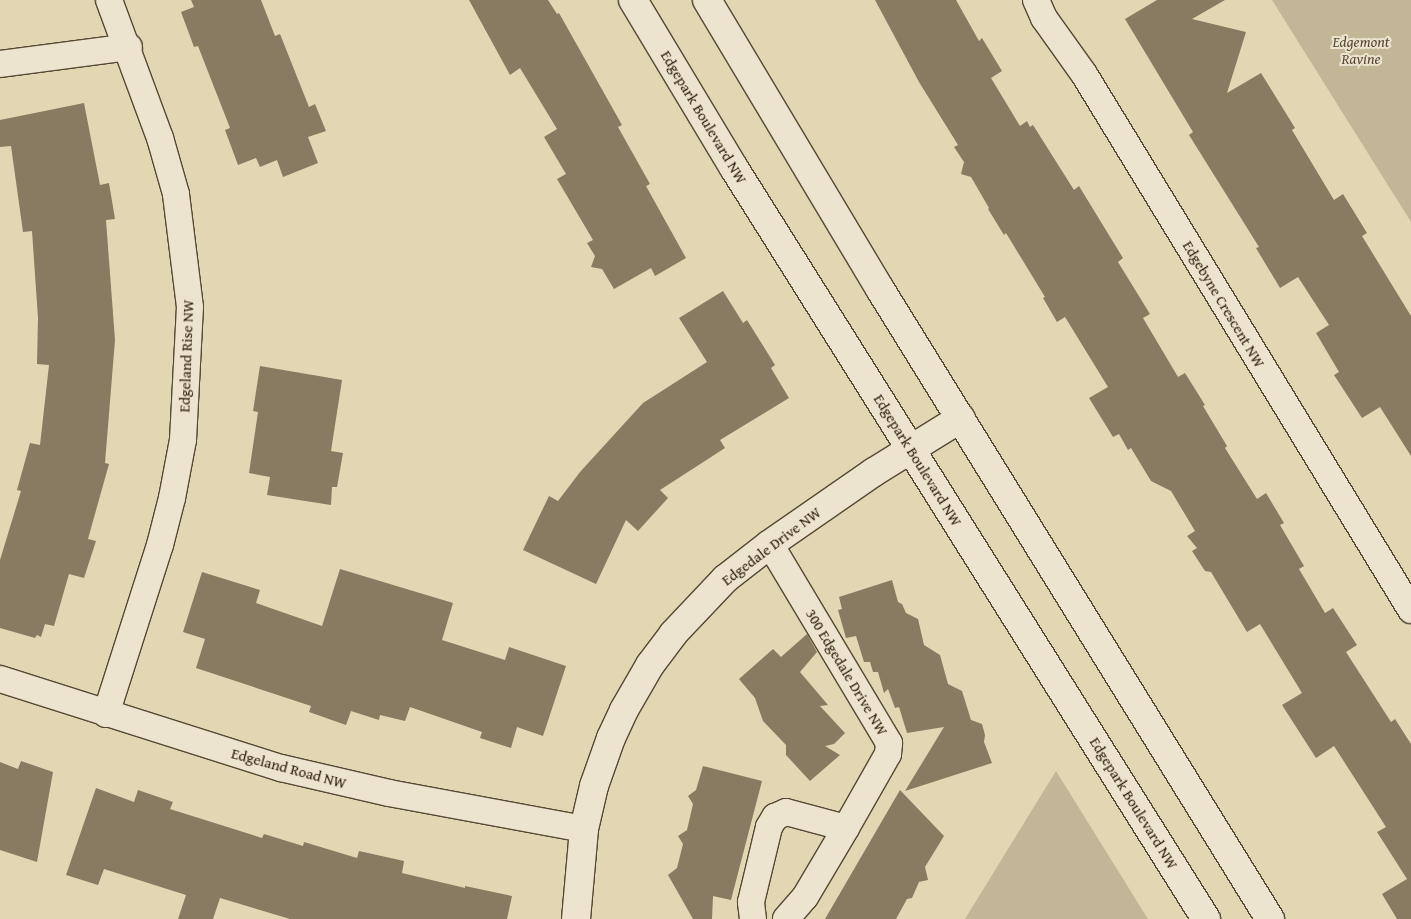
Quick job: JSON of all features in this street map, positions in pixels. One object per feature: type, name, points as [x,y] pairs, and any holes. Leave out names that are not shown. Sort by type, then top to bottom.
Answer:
[{"type":"street","name":"Edgeland Rise NW","points":[[106,714],[160,545],[172,498],[183,440],[190,307],[176,194],[160,138],[129,47],[109,0]]},
{"type":"street","name":"Edgepark Boulevard NW","points":[[632,0],[734,168],[1206,919]]},
{"type":"street","points":[[707,0],[880,289],[1270,919]]},
{"type":"street","name":"Edgebyne Crescent NW","points":[[1036,0],[1044,18],[1084,74],[1411,610]]},
{"type":"street","points":[[0,64],[129,47]]},
{"type":"street","name":"Edgedale Drive NW","points":[[576,919],[584,829],[594,786],[611,738],[624,710],[650,665],[672,634],[725,579],[770,544],[874,472],[961,418]]},
{"type":"street","name":"300 Edgedale Drive NW","points":[[770,544],[889,742],[888,754],[846,828],[805,897],[786,919]]},
{"type":"street","name":"Edgeland Road NW","points":[[0,679],[106,714],[316,777],[389,793],[584,829]]},
{"type":"street","points":[[753,919],[751,902],[769,827],[775,817],[786,812],[846,828]]},
{"type":"green space","name":"Edgemont Ravine","points":[[1272,0],[1411,0],[1411,222]]},
{"type":"green space","points":[[1056,771],[1148,919],[965,919]]},
{"type":"building","points":[[191,0],[261,0],[275,36],[280,34],[309,107],[315,104],[326,131],[308,137],[318,163],[283,177],[277,160],[260,167],[256,158],[238,165],[225,130],[230,128],[198,46],[194,47],[181,12],[194,7]]},
{"type":"building","points":[[469,0],[548,0],[557,14],[559,13],[622,125],[618,127],[650,184],[646,186],[686,258],[655,276],[651,268],[614,289],[602,269],[591,267],[595,256],[587,243],[593,240],[557,179],[566,174],[544,137],[557,129],[520,68],[510,75]]},
{"type":"building","points":[[875,0],[956,0],[979,41],[982,38],[1002,71],[991,78],[1020,126],[1027,121],[1030,127],[1033,125],[1074,190],[1079,186],[1123,258],[1118,262],[1150,314],[1143,318],[1178,377],[1185,373],[1227,446],[1225,448],[1257,499],[1266,493],[1284,523],[1280,525],[1304,566],[1299,569],[1325,613],[1333,608],[1357,645],[1346,652],[1391,722],[1395,719],[1411,744],[1411,919],[1397,919],[1382,894],[1407,879],[1377,832],[1386,827],[1334,746],[1316,758],[1282,705],[1302,693],[1260,624],[1247,632],[1211,572],[1205,571],[1192,551],[1197,548],[1187,536],[1195,531],[1171,491],[1151,481],[1131,448],[1128,450],[1119,434],[1113,437],[1089,398],[1108,387],[1065,317],[1057,322],[1043,298],[1045,297],[1006,233],[1004,235],[971,177],[961,174],[964,162],[954,147],[958,145],[919,82]]},
{"type":"building","points":[[1157,0],[1225,0],[1192,19],[1246,32],[1227,93],[1261,73],[1295,128],[1292,130],[1334,200],[1343,194],[1367,233],[1362,236],[1411,316],[1411,456],[1380,407],[1362,418],[1334,375],[1339,372],[1316,333],[1329,325],[1298,277],[1280,288],[1256,248],[1259,247],[1189,135],[1193,132],[1125,19]]},
{"type":"building","points":[[84,103],[100,185],[109,183],[115,219],[106,220],[115,340],[105,463],[109,464],[88,539],[96,541],[84,578],[69,574],[54,626],[45,624],[41,637],[37,635],[35,638],[0,628],[0,560],[21,491],[17,490],[30,443],[40,445],[49,365],[37,364],[38,318],[32,231],[23,232],[11,146],[0,147],[0,120]]},
{"type":"building","points":[[723,291],[743,323],[747,320],[775,365],[771,368],[789,398],[720,440],[725,448],[660,490],[668,498],[638,531],[626,520],[596,584],[523,550],[549,496],[558,501],[580,472],[643,403],[707,362],[679,318]]},
{"type":"building","points":[[260,366],[342,380],[331,451],[343,453],[337,487],[332,487],[331,505],[267,495],[270,477],[249,473],[258,412],[253,411]]},
{"type":"building","points":[[340,569],[453,603],[442,640],[505,660],[509,647],[566,666],[543,736],[517,727],[511,748],[480,738],[482,732],[410,707],[405,721],[380,715],[379,720],[351,711],[346,725],[309,712],[311,706],[196,668],[205,639],[183,632],[202,572],[260,590],[256,603],[322,626]]},
{"type":"building","points":[[892,580],[898,602],[902,604],[906,613],[918,619],[924,645],[940,655],[948,684],[962,691],[971,720],[982,724],[985,735],[984,742],[992,763],[905,791],[944,727],[907,733],[899,707],[895,708],[888,689],[884,693],[878,672],[873,672],[870,662],[864,662],[856,636],[846,638],[838,610],[842,609],[839,597]]},
{"type":"building","points":[[807,634],[817,652],[800,672],[828,705],[820,706],[845,733],[834,744],[825,746],[840,755],[810,781],[786,755],[786,745],[763,721],[755,698],[739,679],[773,649],[781,657]]},
{"type":"building","points":[[21,761],[53,772],[37,862],[0,850],[0,762],[18,769]]},
{"type":"building","points":[[703,766],[762,781],[731,900],[713,896],[712,919],[693,919],[668,875],[677,868],[683,844],[678,836],[687,830],[693,804],[688,796],[696,790]]},
{"type":"building","points":[[96,788],[134,802],[138,790],[173,802],[170,809],[262,838],[264,834],[303,846],[304,842],[357,858],[359,851],[404,861],[402,873],[465,888],[465,886],[512,896],[507,919],[290,919],[220,898],[213,919],[178,919],[186,895],[104,869],[98,885],[66,875]]},
{"type":"building","points":[[900,790],[944,836],[925,867],[928,880],[919,882],[912,898],[907,899],[896,919],[825,919]]}]
